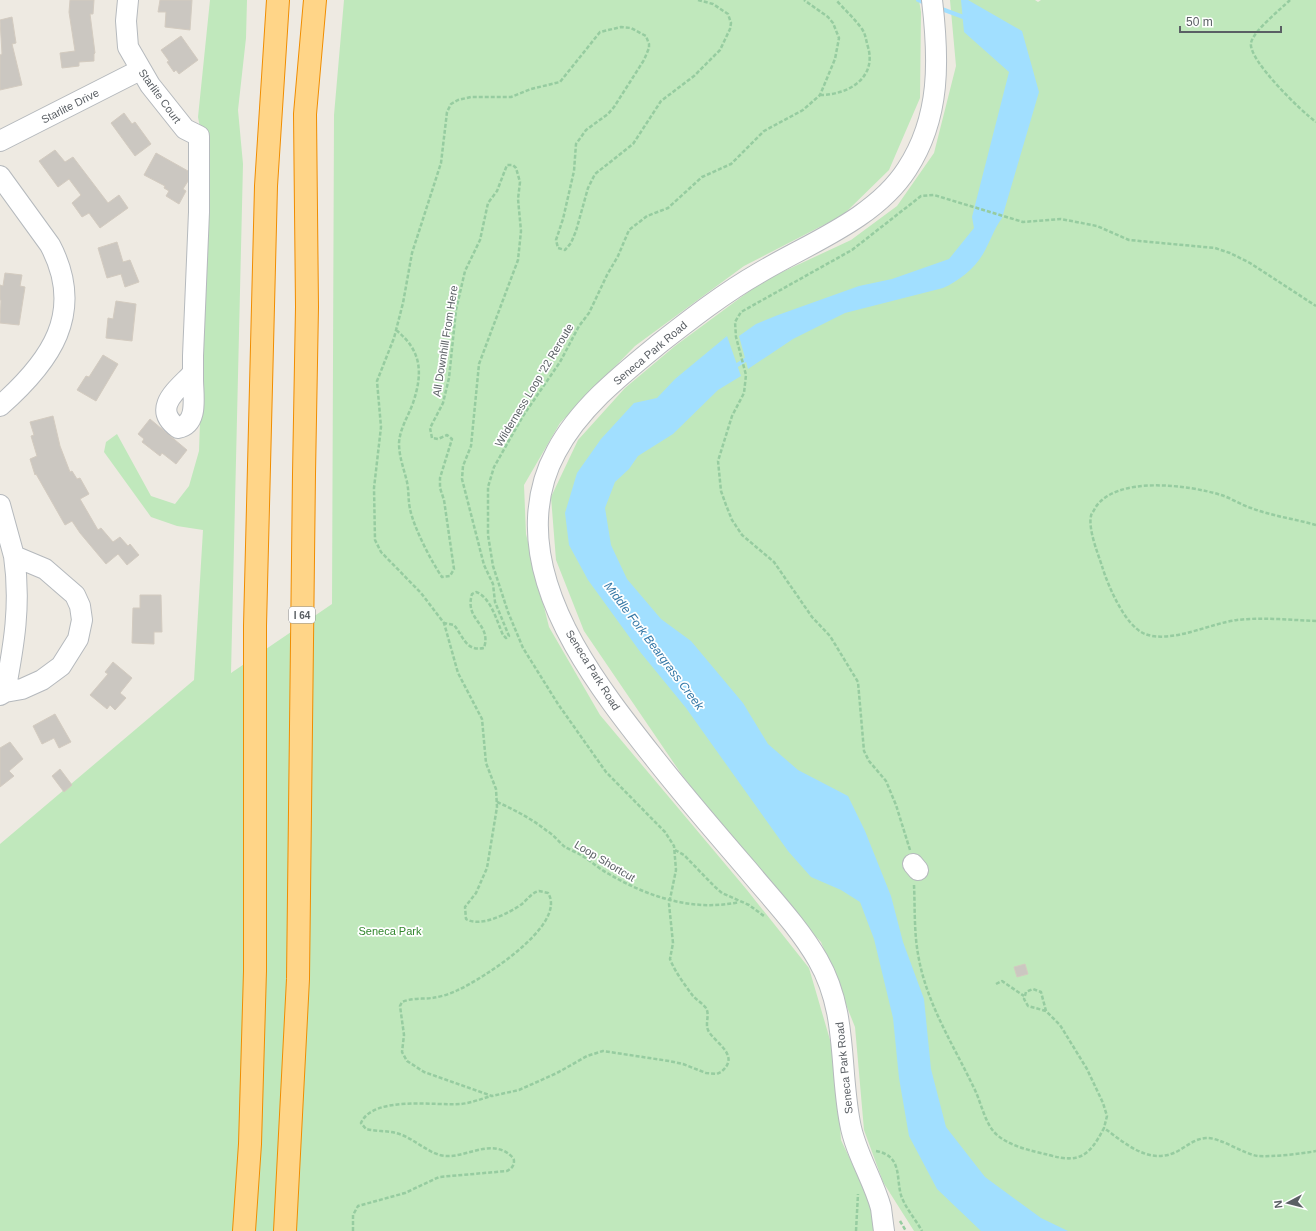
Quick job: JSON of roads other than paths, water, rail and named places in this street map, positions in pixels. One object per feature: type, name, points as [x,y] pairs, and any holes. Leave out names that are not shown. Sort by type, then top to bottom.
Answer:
[{"type":"highway","points":[[244,1231],[250,1144],[255,971],[255,626],[266,186],[278,0]]},
{"type":"highway","name":"I 64","points":[[286,1231],[298,979],[307,307],[305,114],[315,0]]},
{"type":"street","name":"Starlite Court","points":[[128,0],[126,20],[128,47],[140,70],[184,129],[199,136],[199,212],[193,373]]},
{"type":"street","name":"Seneca Park Road","points":[[884,1231],[881,1208],[850,1125],[842,1035],[836,1006],[828,980],[819,961],[801,933],[691,804],[601,688],[574,645],[557,608],[542,569],[538,537],[538,519],[544,482],[556,451],[567,434],[594,402],[629,368],[721,297],[866,212],[893,188],[907,169],[924,139],[930,122],[937,79],[937,38],[932,0]]},
{"type":"street","name":"Starlite Drive","points":[[0,141],[140,70]]},
{"type":"street","points":[[0,176],[54,252],[61,271],[64,299],[60,328],[48,354],[32,377],[0,406]]},
{"type":"street","points":[[0,505],[14,556],[18,583],[17,610],[12,653],[2,694],[22,689],[42,680],[61,666],[78,639],[82,620],[80,606],[75,595],[45,569],[14,556]]},
{"type":"water","points":[[961,0],[968,0],[1022,31],[1039,92],[1002,218],[983,254],[971,270],[943,288],[845,313],[793,339],[748,369],[739,336],[756,324],[859,286],[892,279],[949,259],[974,228],[972,217],[1009,72],[964,32]]},
{"type":"water","points":[[727,336],[741,376],[718,390],[673,434],[638,456],[629,469],[615,482],[605,508],[611,545],[627,579],[661,619],[691,641],[743,703],[768,744],[798,770],[848,796],[865,831],[891,896],[903,942],[924,999],[931,1069],[946,1127],[985,1177],[1041,1218],[1068,1231],[981,1231],[937,1189],[909,1136],[899,1078],[893,1018],[874,939],[860,902],[841,890],[811,877],[788,851],[686,708],[641,653],[588,580],[569,545],[565,513],[577,473],[601,439],[634,403],[657,398],[675,379]]},
{"type":"waterway","name":"Middle Fork Beargrass Creek","points":[[918,0],[927,4]]},
{"type":"waterway","name":"Middle Fork Beargrass Creek","points":[[939,8],[966,18]]},
{"type":"waterway","name":"Middle Fork Beargrass Creek","points":[[734,367],[750,357]]},
{"type":"park label","name":"Seneca Park","points":[[390,931]]}]
